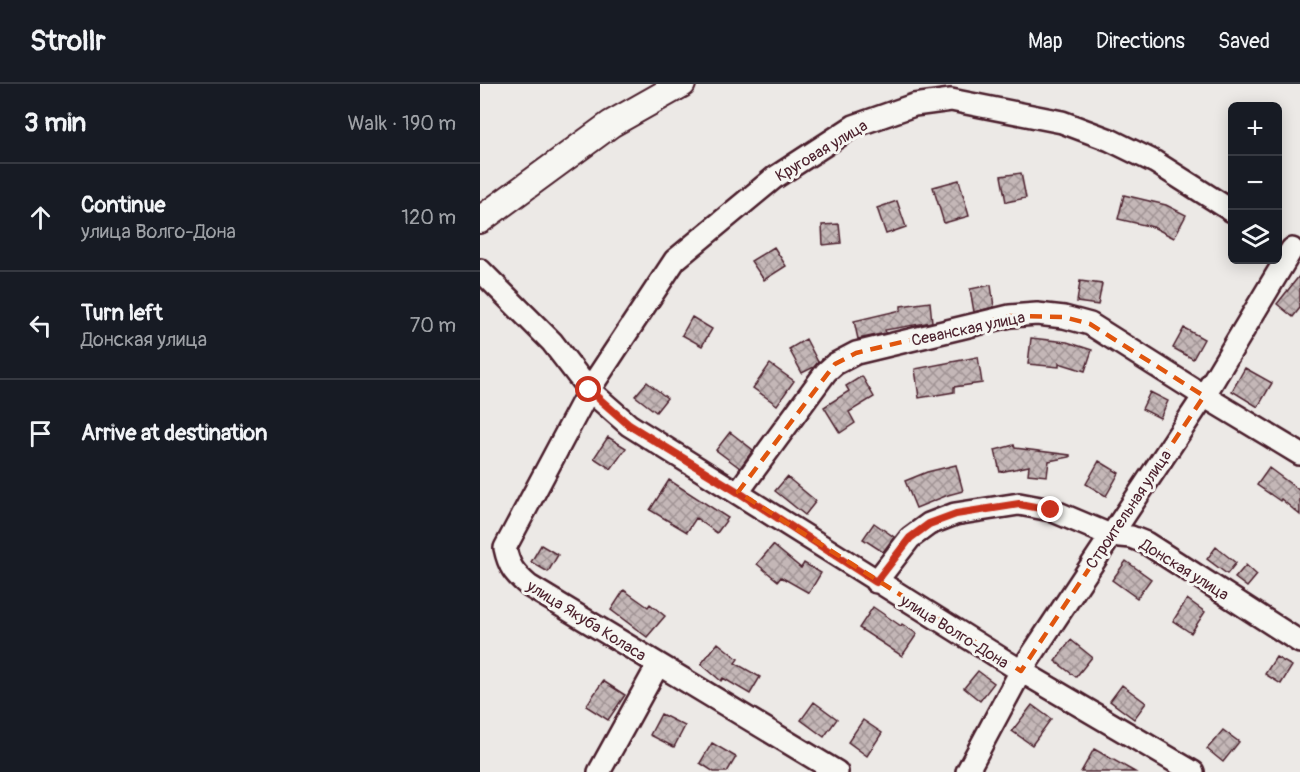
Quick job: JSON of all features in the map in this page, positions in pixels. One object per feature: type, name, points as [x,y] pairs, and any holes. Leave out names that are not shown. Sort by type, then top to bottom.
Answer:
[{"type":"street","points":[[480,220],[611,124],[682,84]]},
{"type":"street","name":"Круговая улица","points":[[589,390],[675,260],[774,178],[854,126],[914,105],[951,100],[1062,122],[1110,140],[1155,162],[1231,210]]},
{"type":"street","name":"Строительная улица","points":[[968,772],[1021,671],[1204,396],[1290,247]]},
{"type":"street","name":"улица Волго-Дона","points":[[480,270],[552,342],[589,390],[629,425],[738,492],[876,582],[1193,772]]},
{"type":"street","name":"Севанская улица","points":[[738,492],[818,383],[835,364],[856,353],[1010,316],[1037,314],[1064,317],[1090,324],[1300,454]]},
{"type":"street","name":"улица Якуба Коласа","points":[[589,390],[505,548],[508,564],[529,586],[837,772]]},
{"type":"street","name":"Донская улица","points":[[876,582],[910,538],[929,524],[956,514],[1019,504],[1034,506],[1051,510],[1110,535],[1131,537],[1146,543],[1300,642]]},
{"type":"street","points":[[599,772],[658,664]]},
{"type":"highlighted area","points":[[1010,316],[1064,317],[1090,324],[1204,396],[1021,671],[738,492],[835,364],[856,353]]},
{"type":"building","points":[[1021,173],[1026,198],[1006,202],[1001,176]]},
{"type":"building","points":[[959,180],[969,216],[944,223],[933,187]]},
{"type":"building","points":[[1124,195],[1166,205],[1186,215],[1174,238],[1153,227],[1118,219]]},
{"type":"building","points":[[897,201],[906,227],[886,234],[877,208]]},
{"type":"building","points":[[839,224],[841,243],[823,245],[822,225]]},
{"type":"building","points":[[774,247],[786,266],[764,280],[751,261]]},
{"type":"building","points":[[1300,275],[1300,308],[1293,317],[1277,304]]},
{"type":"building","points":[[1080,281],[1102,284],[1098,305],[1077,302]]},
{"type":"building","points":[[991,285],[994,307],[974,312],[970,289]]},
{"type":"building","points":[[930,302],[932,322],[885,330],[886,333],[858,339],[854,321],[901,310],[901,306]]},
{"type":"building","points":[[692,317],[712,329],[702,346],[682,335]]},
{"type":"building","points":[[1184,328],[1204,339],[1193,359],[1173,348]]},
{"type":"building","points":[[1031,338],[1067,342],[1092,350],[1085,371],[1059,363],[1059,367],[1028,364]]},
{"type":"building","points":[[806,339],[818,362],[814,367],[802,373],[789,349]]},
{"type":"building","points":[[978,357],[982,383],[954,387],[954,392],[919,398],[915,369]]},
{"type":"building","points":[[770,364],[794,381],[777,405],[753,388]]},
{"type":"building","points":[[1245,368],[1272,383],[1258,407],[1232,391]]},
{"type":"building","points":[[862,376],[874,397],[849,412],[855,423],[840,433],[824,407],[849,391],[846,386]]},
{"type":"building","points":[[647,382],[667,398],[656,412],[635,396]]},
{"type":"building","points":[[1150,392],[1168,401],[1160,418],[1142,409]]},
{"type":"building","points":[[730,432],[753,450],[740,468],[716,450]]},
{"type":"building","points":[[608,437],[626,448],[611,469],[594,458]]},
{"type":"building","points":[[1014,445],[1015,448],[1070,455],[1070,457],[1049,461],[1047,476],[1028,474],[1029,466],[1000,472],[995,450]]},
{"type":"building","points":[[1099,461],[1119,473],[1106,496],[1086,484]]},
{"type":"building","points":[[956,465],[963,491],[916,508],[905,481],[927,472]]},
{"type":"building","points":[[1269,468],[1300,491],[1300,515],[1281,499],[1280,501],[1257,485]]},
{"type":"building","points":[[787,477],[816,501],[805,515],[775,491]]},
{"type":"building","points":[[669,480],[728,518],[717,533],[696,518],[687,532],[650,510]]},
{"type":"building","points":[[874,523],[894,537],[883,552],[863,539]]},
{"type":"building","points":[[541,545],[558,555],[548,572],[531,562]]},
{"type":"building","points":[[773,545],[801,568],[804,563],[821,573],[809,593],[781,577],[778,581],[757,564]]},
{"type":"building","points":[[1216,547],[1236,563],[1227,574],[1207,559]]},
{"type":"building","points":[[1126,561],[1151,579],[1137,598],[1112,580]]},
{"type":"building","points":[[1246,565],[1257,575],[1247,587],[1235,578]]},
{"type":"building","points":[[624,590],[648,607],[650,604],[665,616],[647,637],[611,610]]},
{"type":"building","points":[[1187,599],[1205,612],[1191,633],[1173,621]]},
{"type":"building","points":[[873,607],[917,634],[902,656],[859,628]]},
{"type":"building","points":[[1071,640],[1092,657],[1076,677],[1055,661]]},
{"type":"building","points":[[718,643],[738,659],[735,663],[760,677],[750,694],[723,678],[721,681],[701,664]]},
{"type":"building","points":[[1276,657],[1292,666],[1281,684],[1265,674]]},
{"type":"building","points":[[978,671],[994,683],[980,701],[964,688]]},
{"type":"building","points":[[603,681],[625,695],[608,720],[586,706]]},
{"type":"building","points":[[1122,685],[1146,703],[1134,719],[1110,701]]},
{"type":"building","points":[[814,702],[837,719],[824,737],[801,720]]},
{"type":"building","points":[[1032,705],[1051,719],[1032,745],[1012,731]]},
{"type":"building","points":[[661,714],[685,726],[674,747],[650,735]]},
{"type":"building","points":[[863,720],[882,733],[867,756],[848,742]]},
{"type":"building","points":[[1223,730],[1239,742],[1223,762],[1207,749]]},
{"type":"building","points":[[712,743],[736,757],[727,772],[714,772],[700,763]]},
{"type":"building","points":[[1094,749],[1135,772],[1081,772]]},
{"type":"route","points":[[589,390],[629,425],[738,492],[876,582],[910,538],[929,524],[956,514],[1019,504],[1051,510]]}]
